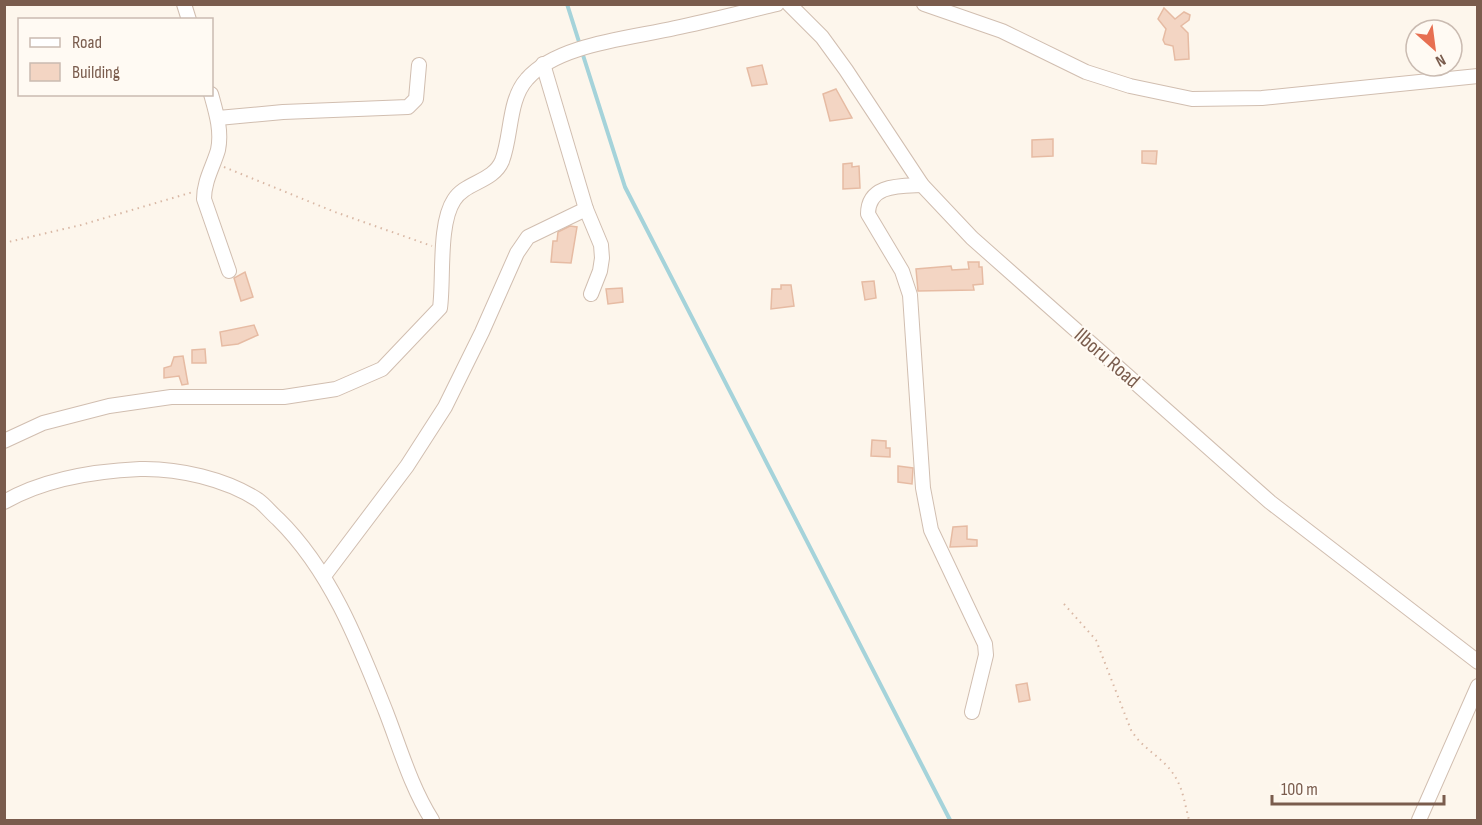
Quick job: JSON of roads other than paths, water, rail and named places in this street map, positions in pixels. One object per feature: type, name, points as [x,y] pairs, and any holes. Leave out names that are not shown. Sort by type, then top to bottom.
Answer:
[{"type":"street","points":[[4,441],[43,423],[109,406],[171,398],[284,397],[336,389],[367,378],[395,358],[440,308],[443,250],[449,211],[454,200],[487,178],[501,162],[516,98],[526,80],[543,64],[581,49],[777,4]]},
{"type":"street","name":"Ilboru Road","points":[[789,4],[822,38],[846,70],[922,185],[972,238],[1257,491],[1335,555],[1478,662]]},
{"type":"street","points":[[924,4],[1002,31],[1086,72],[1130,86],[1192,99],[1262,98],[1478,75]]},
{"type":"street","points":[[543,64],[586,209],[601,244],[602,258],[591,294]]},
{"type":"street","points":[[218,118],[283,112],[408,107],[416,99],[419,65]]},
{"type":"street","points":[[212,96],[218,118],[219,144],[205,188],[205,207],[229,271]]},
{"type":"street","points":[[922,185],[890,187],[879,191],[868,205],[868,214],[902,271],[910,296],[923,488],[931,530],[985,644],[986,655],[972,711]]},
{"type":"street","points":[[324,576],[407,466],[440,415],[482,332],[517,253],[528,237],[586,209]]},
{"type":"street","points":[[4,502],[25,492],[77,476],[123,470],[175,470],[226,486],[259,500],[292,533],[324,576],[364,662],[414,784],[432,820]]},
{"type":"street","points":[[1419,820],[1478,686]]},
{"type":"waterway","points":[[567,4],[580,45]]},
{"type":"waterway","points":[[582,52],[625,187],[950,820]]}]
